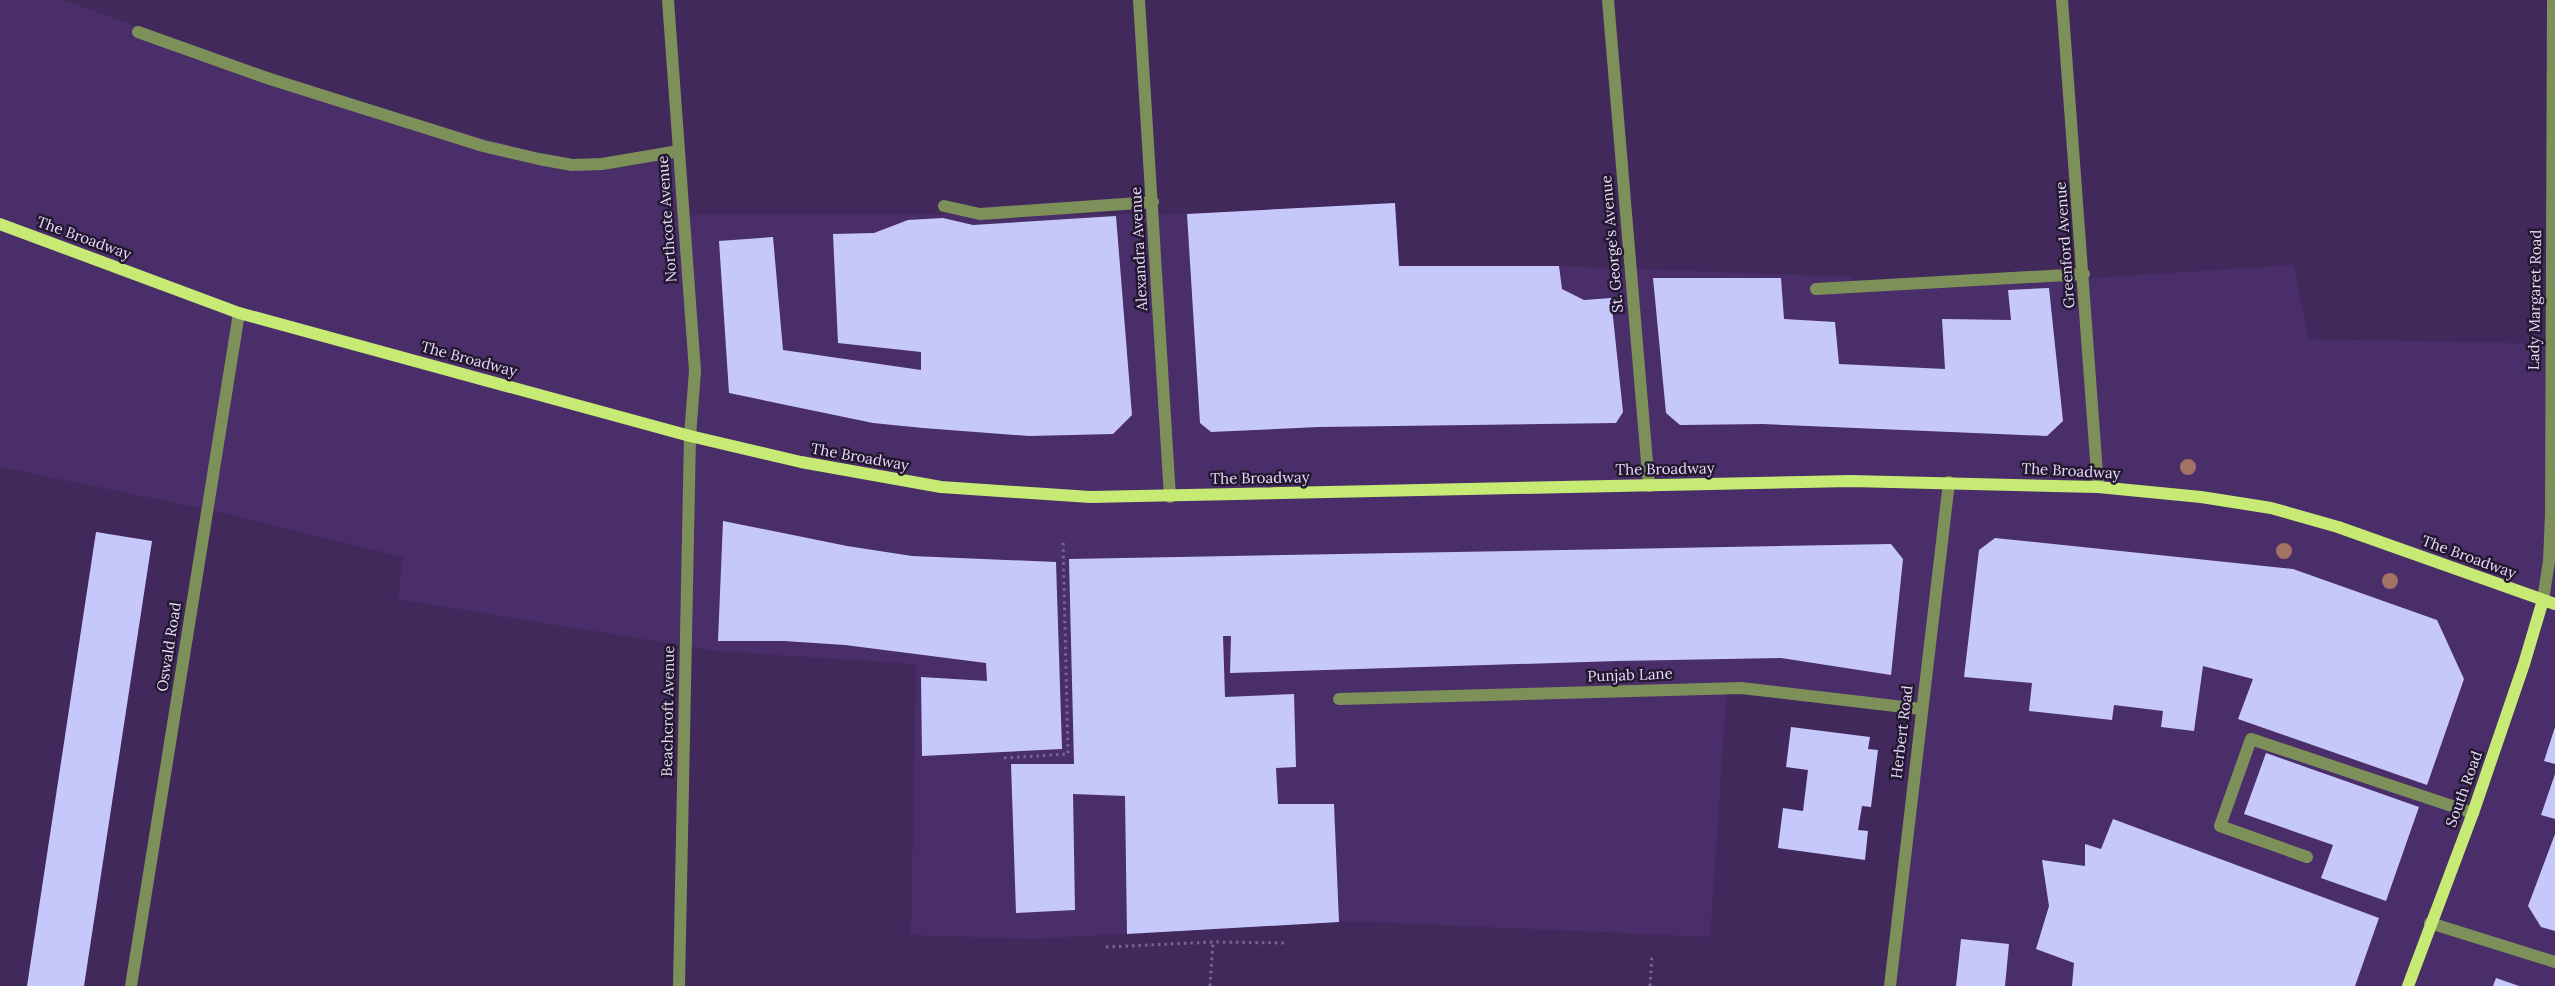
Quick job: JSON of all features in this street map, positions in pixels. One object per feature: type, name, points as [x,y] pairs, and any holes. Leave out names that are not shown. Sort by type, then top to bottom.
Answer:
[{"type":"main road","name":"The Broadway","points":[[0,224],[240,312],[690,436],[801,462],[941,487],[1090,497],[1851,481],[2098,487],[2201,496],[2271,508],[2338,527],[2549,602]]},
{"type":"main road","name":"South Road","points":[[2408,986],[2430,923],[2473,814],[2524,664],[2549,602]]},
{"type":"street","name":"Northcote Avenue","points":[[668,0],[695,371],[690,436]]},
{"type":"street","name":"Alexandra Avenue","points":[[1139,0],[1170,496]]},
{"type":"street","name":"St. George's Avenue","points":[[1608,0],[1649,486]]},
{"type":"street","name":"Greenford Avenue","points":[[2062,0],[2084,274],[2098,487]]},
{"type":"street","name":"Lady Margaret Road","points":[[2549,602],[2554,0]]},
{"type":"street","points":[[138,32],[270,79],[483,146],[539,159],[572,165],[602,164],[679,151]]},
{"type":"street","points":[[944,206],[980,214],[1153,202]]},
{"type":"street","points":[[1816,289],[2084,274]]},
{"type":"street","name":"Oswald Road","points":[[131,986],[240,312]]},
{"type":"street","name":"Beachcroft Avenue","points":[[678,986],[690,436]]},
{"type":"street","name":"Herbert Road","points":[[1890,986],[1949,482]]},
{"type":"street","name":"Punjab Lane","points":[[1339,699],[1741,688],[1921,709]]},
{"type":"street","points":[[2307,857],[2220,826],[2251,740],[2473,814]]},
{"type":"street","points":[[2430,923],[2555,962]]},
{"type":"path","points":[[1004,758],[1068,754],[1063,542]]},
{"type":"path","points":[[1210,986],[1213,942]]},
{"type":"path","points":[[1106,947],[1213,942],[1284,943]]},
{"type":"path","points":[[1650,986],[1652,955]]},
{"type":"shaded area","points":[[0,0],[63,0],[311,89],[574,163],[672,155],[682,215],[1187,214],[1395,203],[1399,266],[1559,266],[1853,277],[1856,293],[2294,265],[2308,339],[2554,344],[2555,227],[2555,986],[1893,986],[1917,712],[1727,688],[1710,937],[1355,921],[1030,939],[911,935],[916,664],[716,651],[398,599],[403,557],[216,511],[0,467]]},
{"type":"building","points":[[1395,203],[1399,266],[1559,266],[1562,289],[1584,300],[1611,298],[1623,412],[1616,423],[1319,427],[1211,432],[1200,423],[1187,214]]},
{"type":"building","points":[[1116,216],[1132,415],[1113,434],[1029,436],[873,423],[729,393],[719,241],[773,237],[783,350],[921,370],[921,352],[838,343],[833,234],[874,233],[908,220],[943,218],[973,225]]},
{"type":"building","points":[[1653,278],[1781,278],[1784,319],[1835,322],[1839,364],[1945,369],[1942,319],[2011,320],[2008,290],[2049,288],[2063,421],[2047,436],[1763,424],[1680,425],[1666,413]]},
{"type":"building","points":[[723,521],[847,546],[912,556],[1056,562],[1062,749],[922,756],[921,677],[987,681],[986,663],[845,645],[784,641],[718,641]]},
{"type":"building","points":[[96,532],[152,541],[84,986],[27,986]]},
{"type":"building","points":[[1995,538],[2293,569],[2437,620],[2464,679],[2427,785],[2238,719],[2253,679],[2203,666],[2194,731],[2161,727],[2163,711],[2114,705],[2112,720],[2029,711],[2032,683],[1964,677],[1979,550]]},
{"type":"building","points":[[1891,544],[1903,559],[1891,675],[1781,658],[1230,673],[1231,636],[1223,636],[1225,697],[1294,694],[1296,767],[1276,768],[1278,804],[1334,804],[1339,922],[1127,934],[1125,796],[1073,794],[1075,910],[1016,913],[1011,764],[1074,764],[1069,559]]},
{"type":"building","points":[[1791,727],[1870,737],[1868,749],[1878,750],[1871,807],[1862,806],[1858,830],[1868,831],[1865,860],[1778,848],[1783,808],[1803,811],[1808,770],[1786,767]]},
{"type":"building","points":[[2555,727],[2555,764],[2544,761]]},
{"type":"building","points":[[2266,753],[2419,807],[2386,901],[2321,878],[2333,845],[2244,814]]},
{"type":"building","points":[[2555,774],[2555,819],[2541,815]]},
{"type":"building","points":[[2113,819],[2379,918],[2355,986],[2072,986],[2074,963],[2036,949],[2049,906],[2042,860],[2085,866],[2085,844],[2101,849]]},
{"type":"building","points":[[2555,834],[2555,931],[2541,927],[2528,906]]},
{"type":"building","points":[[1961,939],[2009,944],[2005,986],[1956,986]]},
{"type":"building","points":[[2496,978],[2519,986],[2493,986]]}]
